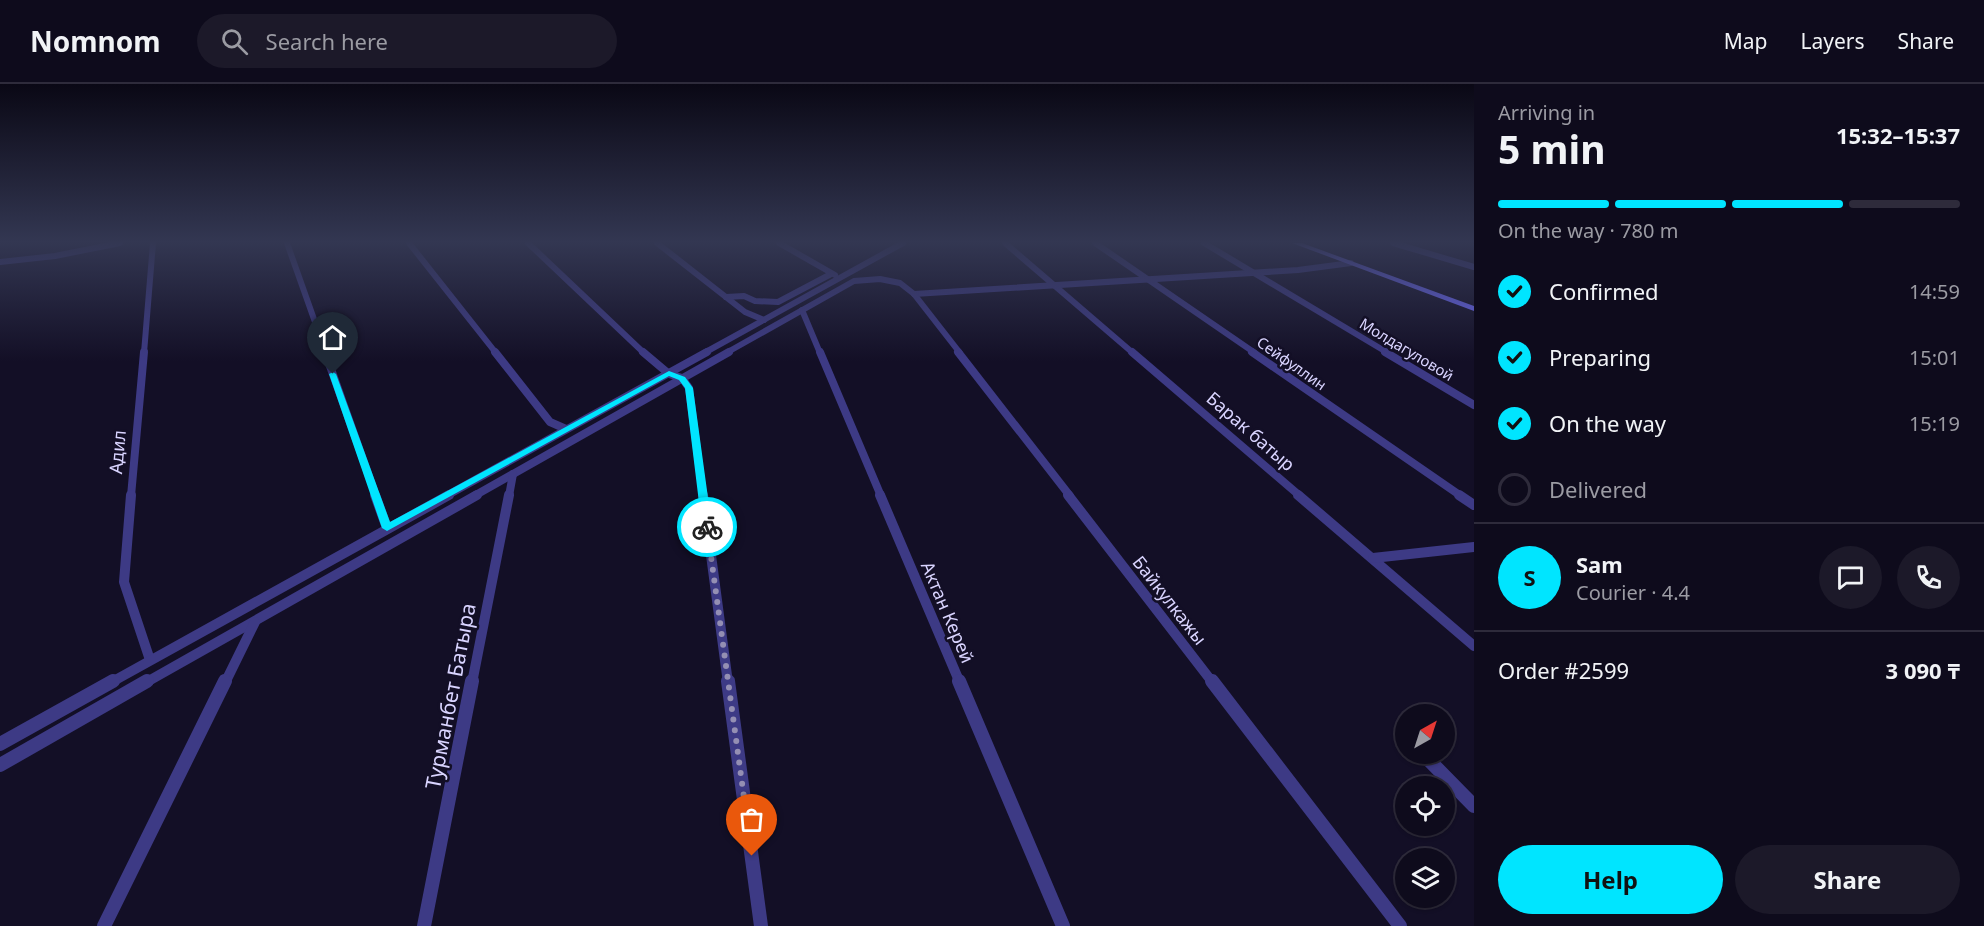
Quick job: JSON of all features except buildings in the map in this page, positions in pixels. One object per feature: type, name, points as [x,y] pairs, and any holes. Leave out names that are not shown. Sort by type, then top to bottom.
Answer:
[{"type":"street","name":"Адил","points":[[150,282],[124,582],[150,660]]},
{"type":"street","points":[[301,282],[387,528]]},
{"type":"street","points":[[440,282],[550,422],[566,429]]},
{"type":"street","points":[[569,282],[638,348],[669,374],[682,378],[689,388],[761,926]]},
{"type":"street","points":[[707,282],[745,312],[764,320]]},
{"type":"street","points":[[726,297],[744,296],[755,301],[778,302],[822,282]]},
{"type":"street","points":[[0,744],[669,374],[826,282]]},
{"type":"street","points":[[0,765],[852,282]]},
{"type":"street","points":[[902,282],[914,294],[1086,282]]},
{"type":"street","name":"Сейфуллин","points":[[1151,282],[1474,505]]},
{"type":"street","name":"Молдагуловой","points":[[1269,282],[1474,405]]},
{"type":"street","points":[[1403,282],[1474,309]]},
{"type":"street","name":"Барак батыр","points":[[1055,284],[1474,646]]},
{"type":"street","name":"Байкулкажы","points":[[914,294],[1400,926]]},
{"type":"street","name":"Актан Керей","points":[[802,310],[1063,926]]},
{"type":"street","name":"Турманбет Батыра","points":[[424,926],[513,474]]},
{"type":"street","points":[[1373,558],[1474,547]]},
{"type":"street","points":[[104,926],[255,621]]},
{"type":"street","points":[[1433,764],[1474,806]]},
{"type":"way so far","points":[[707,527],[752,856]]},
{"type":"route","points":[[333,374],[387,528],[669,374],[682,378],[689,388],[707,527]]}]
